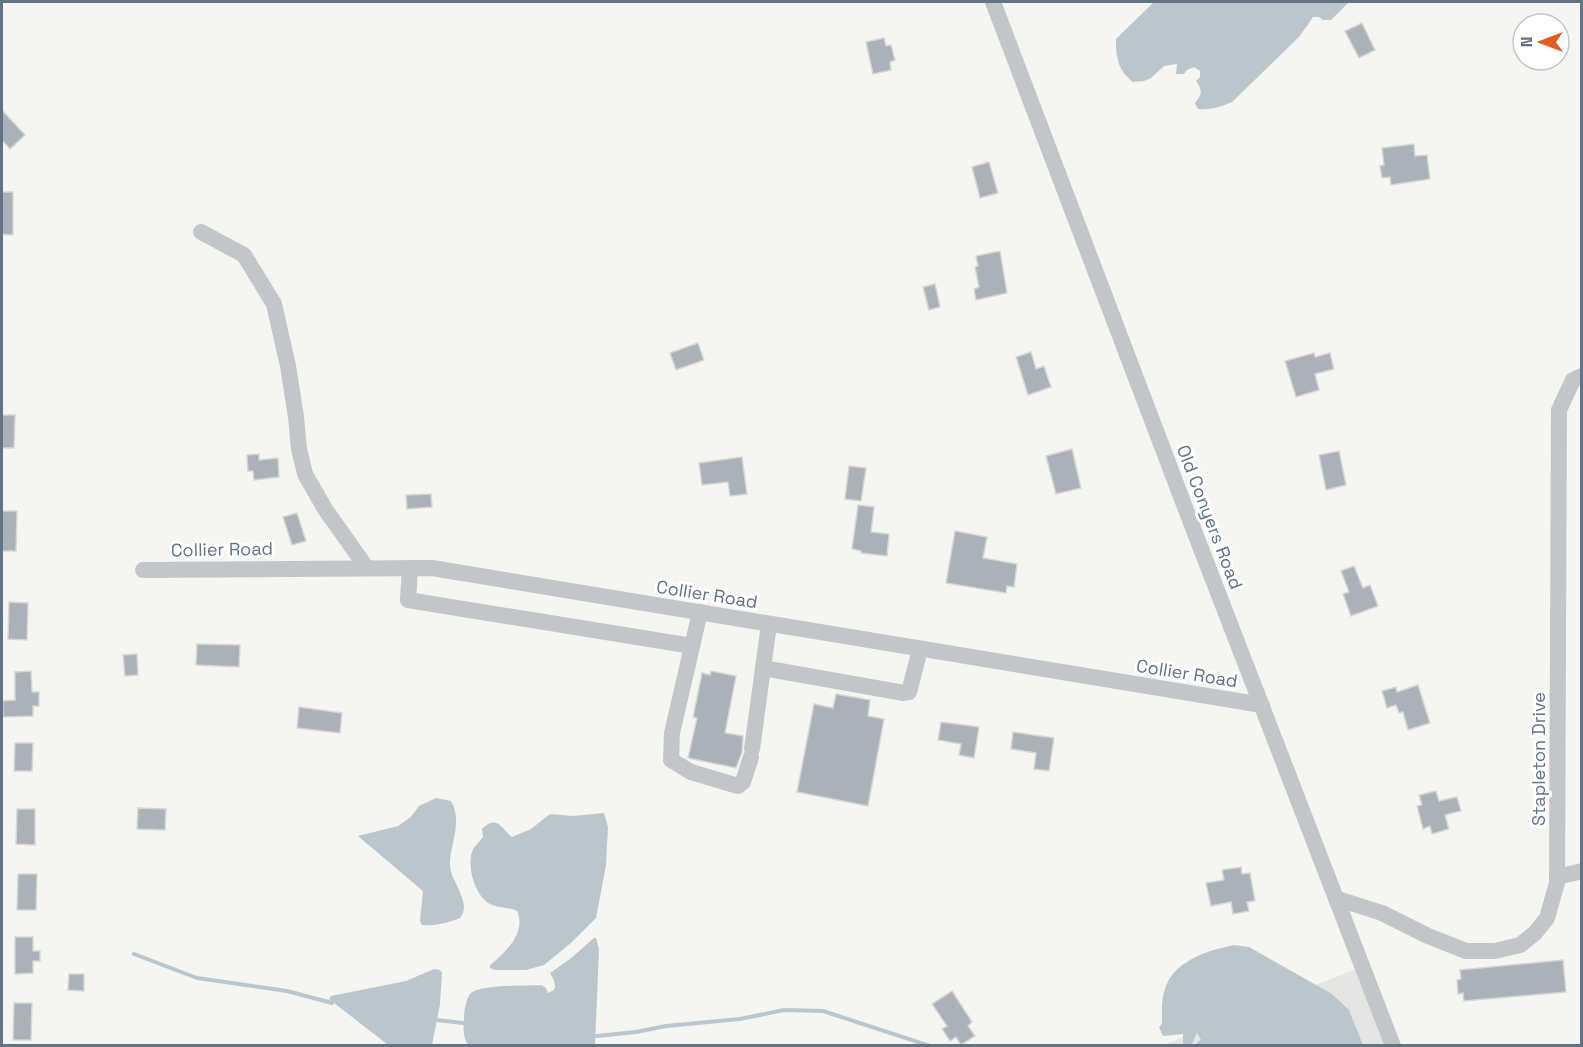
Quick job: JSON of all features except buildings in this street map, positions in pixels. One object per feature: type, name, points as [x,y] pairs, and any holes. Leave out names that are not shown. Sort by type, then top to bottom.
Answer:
[{"type":"street","name":"Old Conyers Road","points":[[993,2],[1393,1046]]},
{"type":"street","points":[[201,232],[244,255],[274,304],[288,366],[299,449],[305,474],[331,518],[366,567]]},
{"type":"street","name":"Stapleton Drive","points":[[1338,899],[1382,913],[1428,936],[1466,951],[1495,951],[1520,945],[1535,933],[1547,918],[1557,884],[1559,410],[1572,380],[1581,376]]},
{"type":"street","points":[[410,568],[408,600],[692,646]]},
{"type":"street","name":"Collier Road","points":[[143,570],[432,568],[1262,705]]},
{"type":"street","points":[[700,612],[672,733],[671,760],[691,772],[738,786],[742,782],[751,753],[769,624]]},
{"type":"street","points":[[763,668],[904,693],[909,692],[920,649]]},
{"type":"street","points":[[1557,877],[1581,871]]},
{"type":"shaded area","points":[[1154,2],[1349,2],[1331,20],[1313,17],[1299,37],[1232,102],[1215,108],[1198,109],[1195,103],[1201,92],[1196,81],[1200,77],[1200,71],[1194,67],[1184,74],[1176,74],[1177,64],[1164,66],[1151,78],[1133,82],[1121,68],[1117,58],[1116,39]]},
{"type":"shaded area","points":[[436,798],[451,801],[456,816],[450,865],[464,906],[460,918],[437,925],[422,925],[420,921],[423,891],[358,836],[398,826],[411,817],[419,806]]},
{"type":"shaded area","points":[[604,813],[608,827],[606,865],[596,918],[544,965],[526,970],[490,968],[490,965],[513,941],[519,927],[519,919],[517,911],[490,904],[476,888],[471,858],[473,850],[483,837],[482,829],[496,823],[512,837],[531,829],[550,814],[573,816]]},
{"type":"shaded area","points":[[596,938],[599,949],[595,1045],[468,1045],[464,1036],[464,1012],[470,994],[493,987],[541,985],[548,993],[555,987],[550,973]]},
{"type":"shaded area","points":[[1234,945],[1249,947],[1332,994],[1349,1010],[1363,1045],[1201,1045],[1197,1033],[1192,1044],[1183,1046],[1183,1034],[1163,1036],[1159,1027],[1162,1024],[1164,991],[1177,969],[1204,953]]},
{"type":"shaded area","points":[[1366,965],[1396,1046],[1161,1046]]},
{"type":"shaded area","points":[[434,969],[442,973],[440,1004],[432,1045],[388,1045],[329,999],[331,996],[406,981]]},
{"type":"waterway","points":[[134,954],[197,978],[287,991],[332,1003]]},
{"type":"waterway","points":[[597,1036],[740,1019],[784,1010],[823,1011],[930,1046]]},
{"type":"waterway","points":[[437,1020],[463,1023]]},
{"type":"waterway","points":[[1197,1046],[1201,1042]]}]
